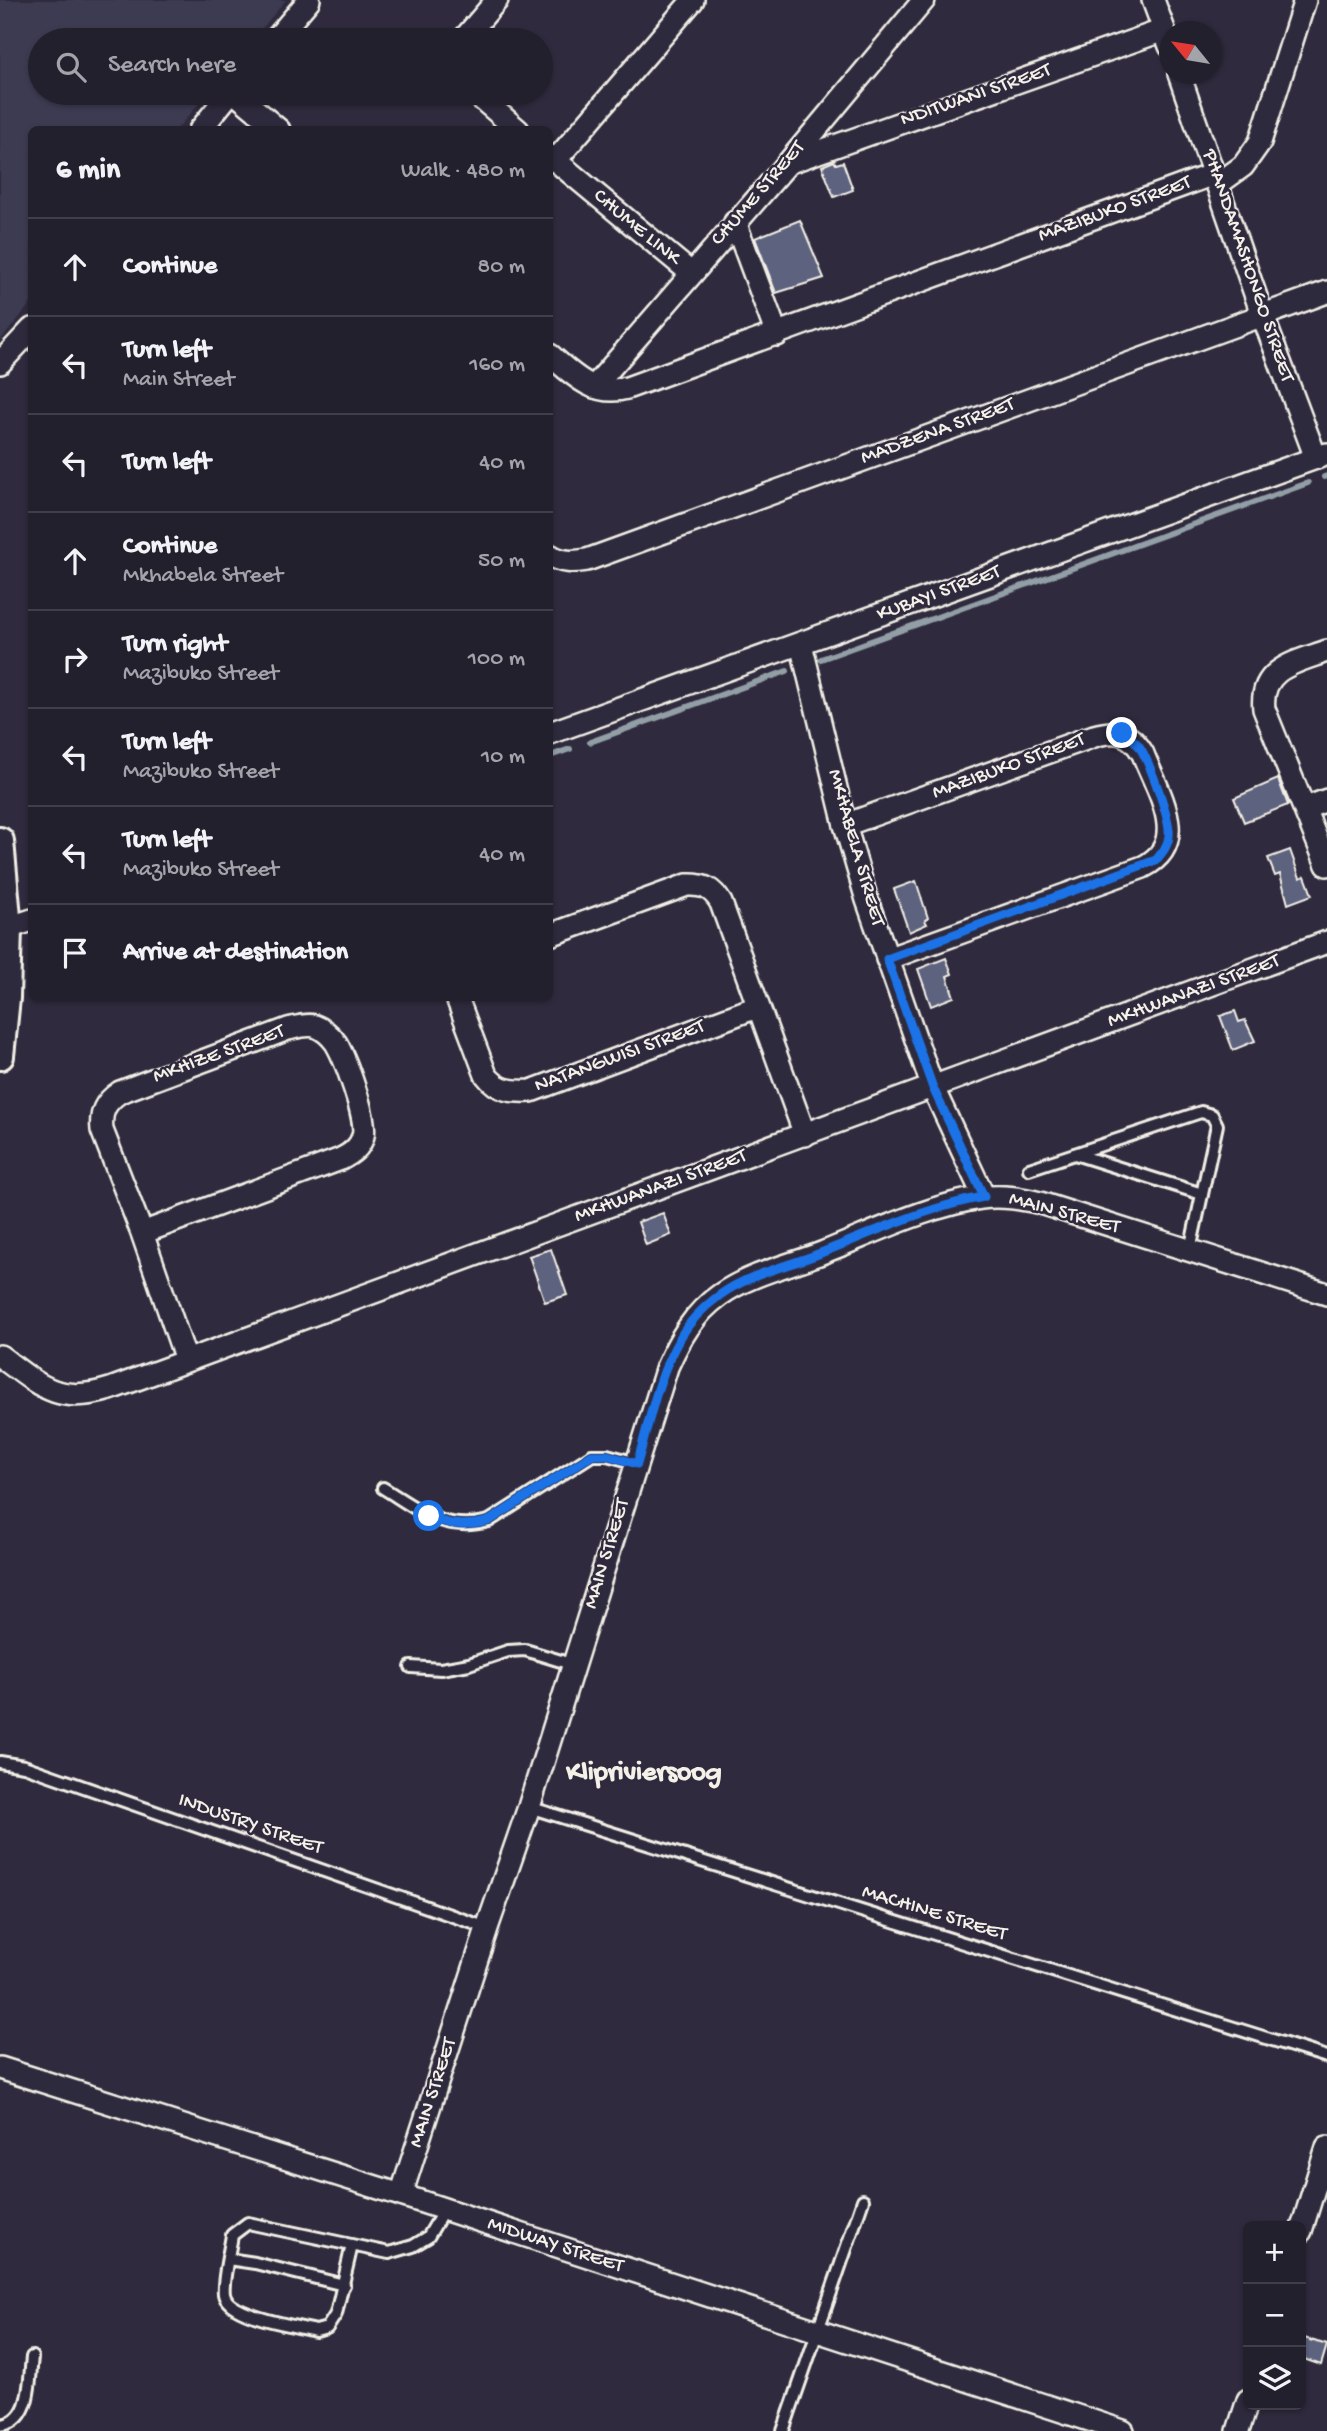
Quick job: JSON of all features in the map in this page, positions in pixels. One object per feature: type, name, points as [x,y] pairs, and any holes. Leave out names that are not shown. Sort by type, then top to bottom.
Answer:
[{"type":"street","points":[[285,28],[309,0]]},
{"type":"street","points":[[473,28],[497,0]]},
{"type":"street","points":[[553,157],[693,0]]},
{"type":"street","name":"CHUME STREET","points":[[593,387],[788,163],[924,0]]},
{"type":"street","points":[[1153,0],[1161,21]]},
{"type":"street","name":"MAZIBUKO STREET","points":[[593,387],[601,391],[627,388],[1216,179],[1243,166],[1260,142],[1305,0]]},
{"type":"street","name":"NDITWANI STREET","points":[[788,163],[1159,41]]},
{"type":"street","name":"PHANDAMASHONGO STREET","points":[[1183,84],[1262,314],[1322,456]]},
{"type":"street","points":[[204,126],[222,105]]},
{"type":"street","points":[[248,105],[274,126]]},
{"type":"street","points":[[489,105],[513,126]]},
{"type":"street","name":"CHUME LINK","points":[[553,159],[691,273]]},
{"type":"street","points":[[735,222],[777,335]]},
{"type":"street","name":"MADZENA STREET","points":[[553,557],[571,562],[587,560],[1327,292]]},
{"type":"street","points":[[0,363],[28,334]]},
{"type":"street","points":[[553,357],[593,387]]},
{"type":"street","name":"KUBAYI STREET","points":[[553,732],[1322,456]]},
{"type":"street","name":"MKHABELA STREET","points":[[801,644],[845,825],[887,959],[933,1088],[984,1197]]},
{"type":"street","points":[[1327,651],[1283,668],[1273,675],[1263,695],[1264,709],[1306,807],[1327,865]]},
{"type":"street","name":"MAZIBUKO STREET","points":[[845,825],[1094,736],[1114,732],[1131,737],[1138,744],[1169,822],[1169,839],[1165,850],[1156,860],[1143,867],[887,959]]},
{"type":"street","points":[[1306,807],[1327,800]]},
{"type":"street","points":[[0,841],[20,924],[6,999],[0,1056]]},
{"type":"street","points":[[553,935],[687,885],[704,886],[716,895],[804,1135]]},
{"type":"street","name":"MKHWANAZI STREET","points":[[0,1356],[43,1387],[60,1394],[78,1396],[110,1389],[1327,942]]},
{"type":"street","name":"NATANGWISI STREET","points":[[458,1001],[486,1075],[493,1084],[515,1092],[531,1091],[757,1007]]},
{"type":"street","name":"MKHIZE STREET","points":[[142,1233],[341,1159],[358,1146],[363,1137],[363,1116],[341,1051],[326,1032],[315,1026],[288,1029],[120,1092],[103,1107],[102,1130],[142,1233],[186,1360]]},
{"type":"street","name":"MAIN STREET","points":[[401,2195],[486,1928],[529,1807],[667,1367],[680,1338],[697,1316],[720,1294],[751,1279],[926,1213],[965,1200],[984,1197],[1018,1198],[1040,1203],[1327,1294]]},
{"type":"street","name":"MIDWAY STREET","points":[[0,2068],[401,2195],[1116,2430]]},
{"type":"street","points":[[1304,2221],[1327,2147]]},
{"type":"street","points":[[1238,2431],[1245,2410]]},
{"type":"lane","points":[[1029,1169],[1200,1112],[1212,1115],[1217,1125],[1189,1250]]},
{"type":"lane","points":[[1075,1154],[1202,1194]]},
{"type":"lane","points":[[383,1488],[444,1523],[473,1525],[489,1521],[592,1455],[607,1455],[637,1464]]},
{"type":"lane","points":[[411,1667],[441,1669],[469,1664],[508,1651],[525,1650],[573,1665]]},
{"type":"lane","name":"INDUSTRY STREET","points":[[0,1762],[37,1771],[486,1928]]},
{"type":"lane","name":"MACHINE STREET","points":[[529,1807],[1327,2057]]},
{"type":"lane","points":[[783,2431],[863,2200]]},
{"type":"lane","points":[[352,2245],[336,2314],[327,2328],[316,2331],[240,2312],[229,2304],[224,2294],[232,2235],[248,2223],[352,2245],[389,2253],[413,2246],[428,2237],[444,2210]]},
{"type":"lane","points":[[228,2259],[344,2285]]},
{"type":"lane","points":[[0,2425],[10,2424],[18,2418],[27,2403],[32,2357]]},
{"type":"shaded area","points":[[0,0],[286,0],[262,28],[28,28],[28,105],[198,105],[180,126],[28,126],[28,307],[0,341]]},
{"type":"building","points":[[834,161],[836,164],[843,162],[853,190],[834,197],[822,166]]},
{"type":"building","points":[[800,220],[824,278],[776,293],[755,238]]},
{"type":"building","points":[[1278,779],[1288,805],[1244,822],[1234,798]]},
{"type":"building","points":[[1290,850],[1300,878],[1305,876],[1312,895],[1288,904],[1280,874],[1275,876],[1268,858]]},
{"type":"building","points":[[916,881],[928,918],[925,920],[927,924],[909,932],[894,889]]},
{"type":"building","points":[[946,958],[952,974],[947,976],[954,997],[931,1006],[918,969]]},
{"type":"building","points":[[1235,1011],[1239,1022],[1245,1020],[1255,1041],[1233,1050],[1220,1016]]},
{"type":"building","points":[[663,1213],[671,1235],[646,1245],[638,1222]]},
{"type":"building","points":[[551,1249],[567,1295],[545,1302],[529,1256]]},
{"type":"building","points":[[1306,2339],[1327,2345],[1321,2365],[1306,2360]]},
{"type":"waterway","points":[[821,659],[1308,483]]},
{"type":"waterway","points":[[590,742],[787,671]]},
{"type":"waterway","points":[[553,755],[570,749]]},
{"type":"district","name":"Klipriviersoog","points":[[644,1773]]},
{"type":"route","points":[[429,1516],[460,1526],[489,1521],[592,1455],[607,1455],[637,1464],[667,1367],[680,1338],[697,1316],[720,1294],[751,1279],[926,1213],[965,1200],[984,1197],[933,1088],[887,959],[1156,860],[1165,850],[1169,839],[1169,822],[1138,744],[1122,733]]}]
